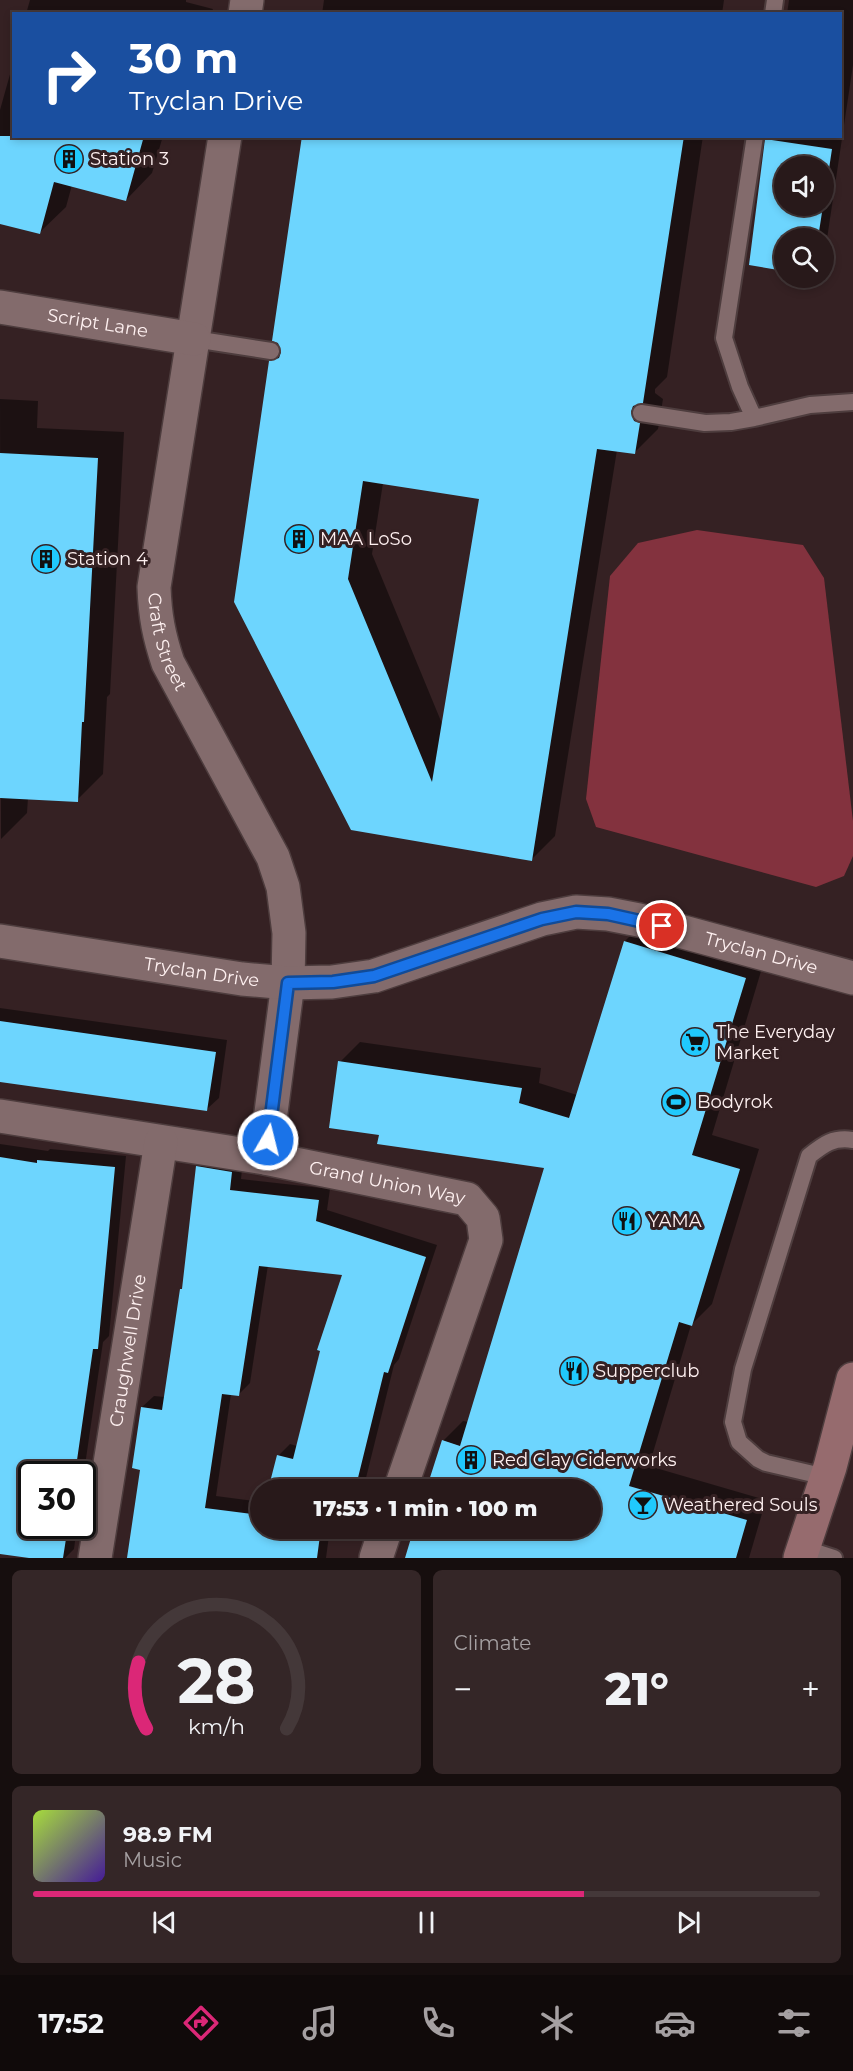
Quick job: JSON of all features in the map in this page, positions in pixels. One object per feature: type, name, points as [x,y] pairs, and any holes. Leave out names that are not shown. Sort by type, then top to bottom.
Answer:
[{"type":"street","name":"Craft Street","points":[[225,138],[154,587],[155,617],[168,663],[273,857],[283,887],[289,933],[288,983],[265,1158]]},
{"type":"street","name":"Script Lane","points":[[0,307],[194,339]]},
{"type":"street","name":"Tryclan Drive","points":[[0,941],[242,979],[288,983],[333,982],[374,976],[542,919],[576,912],[608,914],[639,920],[853,978]]},
{"type":"street","name":"Grand Union Way","points":[[0,1116],[265,1158],[467,1199],[483,1218],[486,1240],[404,1479]]},
{"type":"street","name":"Craughwell Drive","points":[[95,1558],[161,1142]]},
{"type":"street","points":[[812,1555],[826,1477],[844,1448],[853,1379]]},
{"type":"street","points":[[376,1558],[382,1539]]},
{"type":"lane","points":[[754,418],[740,387],[724,338],[755,138]]},
{"type":"lane","points":[[194,339],[271,351]]},
{"type":"lane","points":[[641,413],[705,423],[754,418],[810,405],[853,402]]},
{"type":"lane","points":[[826,1477],[766,1463],[758,1459],[739,1442],[733,1422],[743,1370],[808,1156],[824,1143],[842,1139],[853,1140]]},
{"type":"shaded area","points":[[697,530],[803,545],[824,578],[853,821],[853,856],[844,876],[816,887],[596,827],[586,799],[610,576],[638,543]]},
{"type":"building","name":"Station 3","points":[[0,136],[12,136],[12,138],[143,138],[126,201],[54,182],[40,234],[0,224]]},
{"type":"building","points":[[302,138],[684,138],[643,403],[633,406],[631,412],[634,421],[640,423],[635,454],[597,449],[532,861],[351,830],[234,602],[269,361],[279,358],[281,352],[278,343],[272,341]],"holes":[[[363,481],[479,499],[432,782],[348,579]]]},
{"type":"building","points":[[765,139],[832,149],[831,156],[774,156],[774,216],[821,216],[820,228],[774,228],[774,269],[749,265]]},
{"type":"building","name":"Station 4","points":[[0,453],[98,458],[78,802],[0,798]]},
{"type":"building","points":[[624,941],[746,978],[692,1155],[740,1169],[692,1326],[679,1322],[629,1486],[747,1520],[736,1558],[405,1558],[411,1539],[601,1539],[601,1479],[430,1479],[442,1440],[460,1446],[544,1168],[377,1144],[379,1135],[329,1128],[338,1061],[522,1088],[519,1103],[569,1118]]},
{"type":"building","points":[[0,1021],[216,1052],[207,1111],[0,1082]]},
{"type":"building","points":[[0,1157],[37,1163],[37,1160],[115,1167],[98,1349],[93,1349],[77,1461],[18,1461],[18,1539],[66,1539],[63,1558],[29,1558],[0,1554]]},
{"type":"building","points":[[196,1166],[232,1172],[230,1190],[319,1200],[316,1221],[426,1257],[388,1373],[384,1372],[358,1479],[271,1479],[277,1455],[293,1459],[320,1351],[317,1350],[342,1275],[259,1266],[239,1396],[222,1394],[205,1508],[250,1514],[250,1539],[320,1539],[317,1558],[127,1558],[140,1470],[132,1468],[141,1407],[162,1410],[180,1289],[182,1289]]},
{"type":"place","name":"Station 3","points":[[69,159]]},
{"type":"place","name":"MAA LoSo","points":[[299,539]]},
{"type":"place","name":"Station 4","points":[[46,559]]},
{"type":"place","name":"The Everyday Market","points":[[695,1042]]},
{"type":"place","name":"Bodyrok","points":[[676,1102]]},
{"type":"place","name":"YAMA","points":[[627,1221]]},
{"type":"place","name":"Supperclub","points":[[574,1371]]},
{"type":"place","name":"Red Clay Ciderworks","points":[[471,1460]]},
{"type":"place","name":"Weathered Souls","points":[[643,1505]]},
{"type":"route","points":[[268,1140],[288,983],[333,982],[374,976],[542,919],[576,912],[608,914],[662,926]]}]
